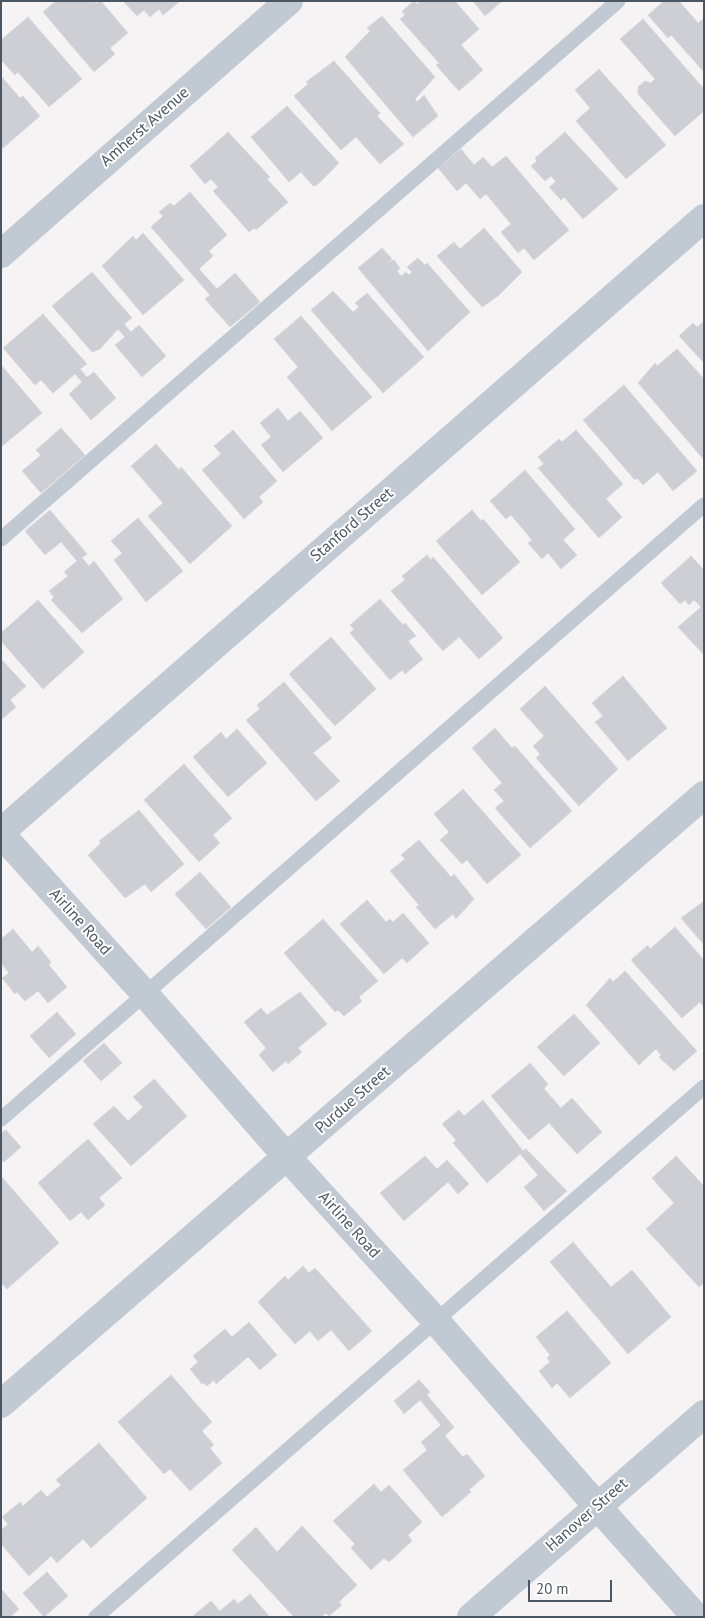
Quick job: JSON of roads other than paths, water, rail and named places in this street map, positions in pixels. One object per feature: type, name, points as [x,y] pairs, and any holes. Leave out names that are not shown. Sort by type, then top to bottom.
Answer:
[{"type":"street","name":"Amherst Avenue","points":[[1,254],[289,1]]},
{"type":"street","name":"Stanford Street","points":[[1,833],[704,218]]},
{"type":"street","name":"Purdue Street","points":[[1,1404],[704,795]]},
{"type":"street","name":"Airline Road","points":[[1,833],[146,994],[287,1157],[436,1321],[696,1617]]},
{"type":"street","name":"Hanover Street","points":[[471,1617],[704,1414]]},
{"type":"lane","points":[[1,539],[618,1]]},
{"type":"lane","points":[[1,1119],[704,505]]},
{"type":"lane","points":[[96,1617],[704,1086]]}]
